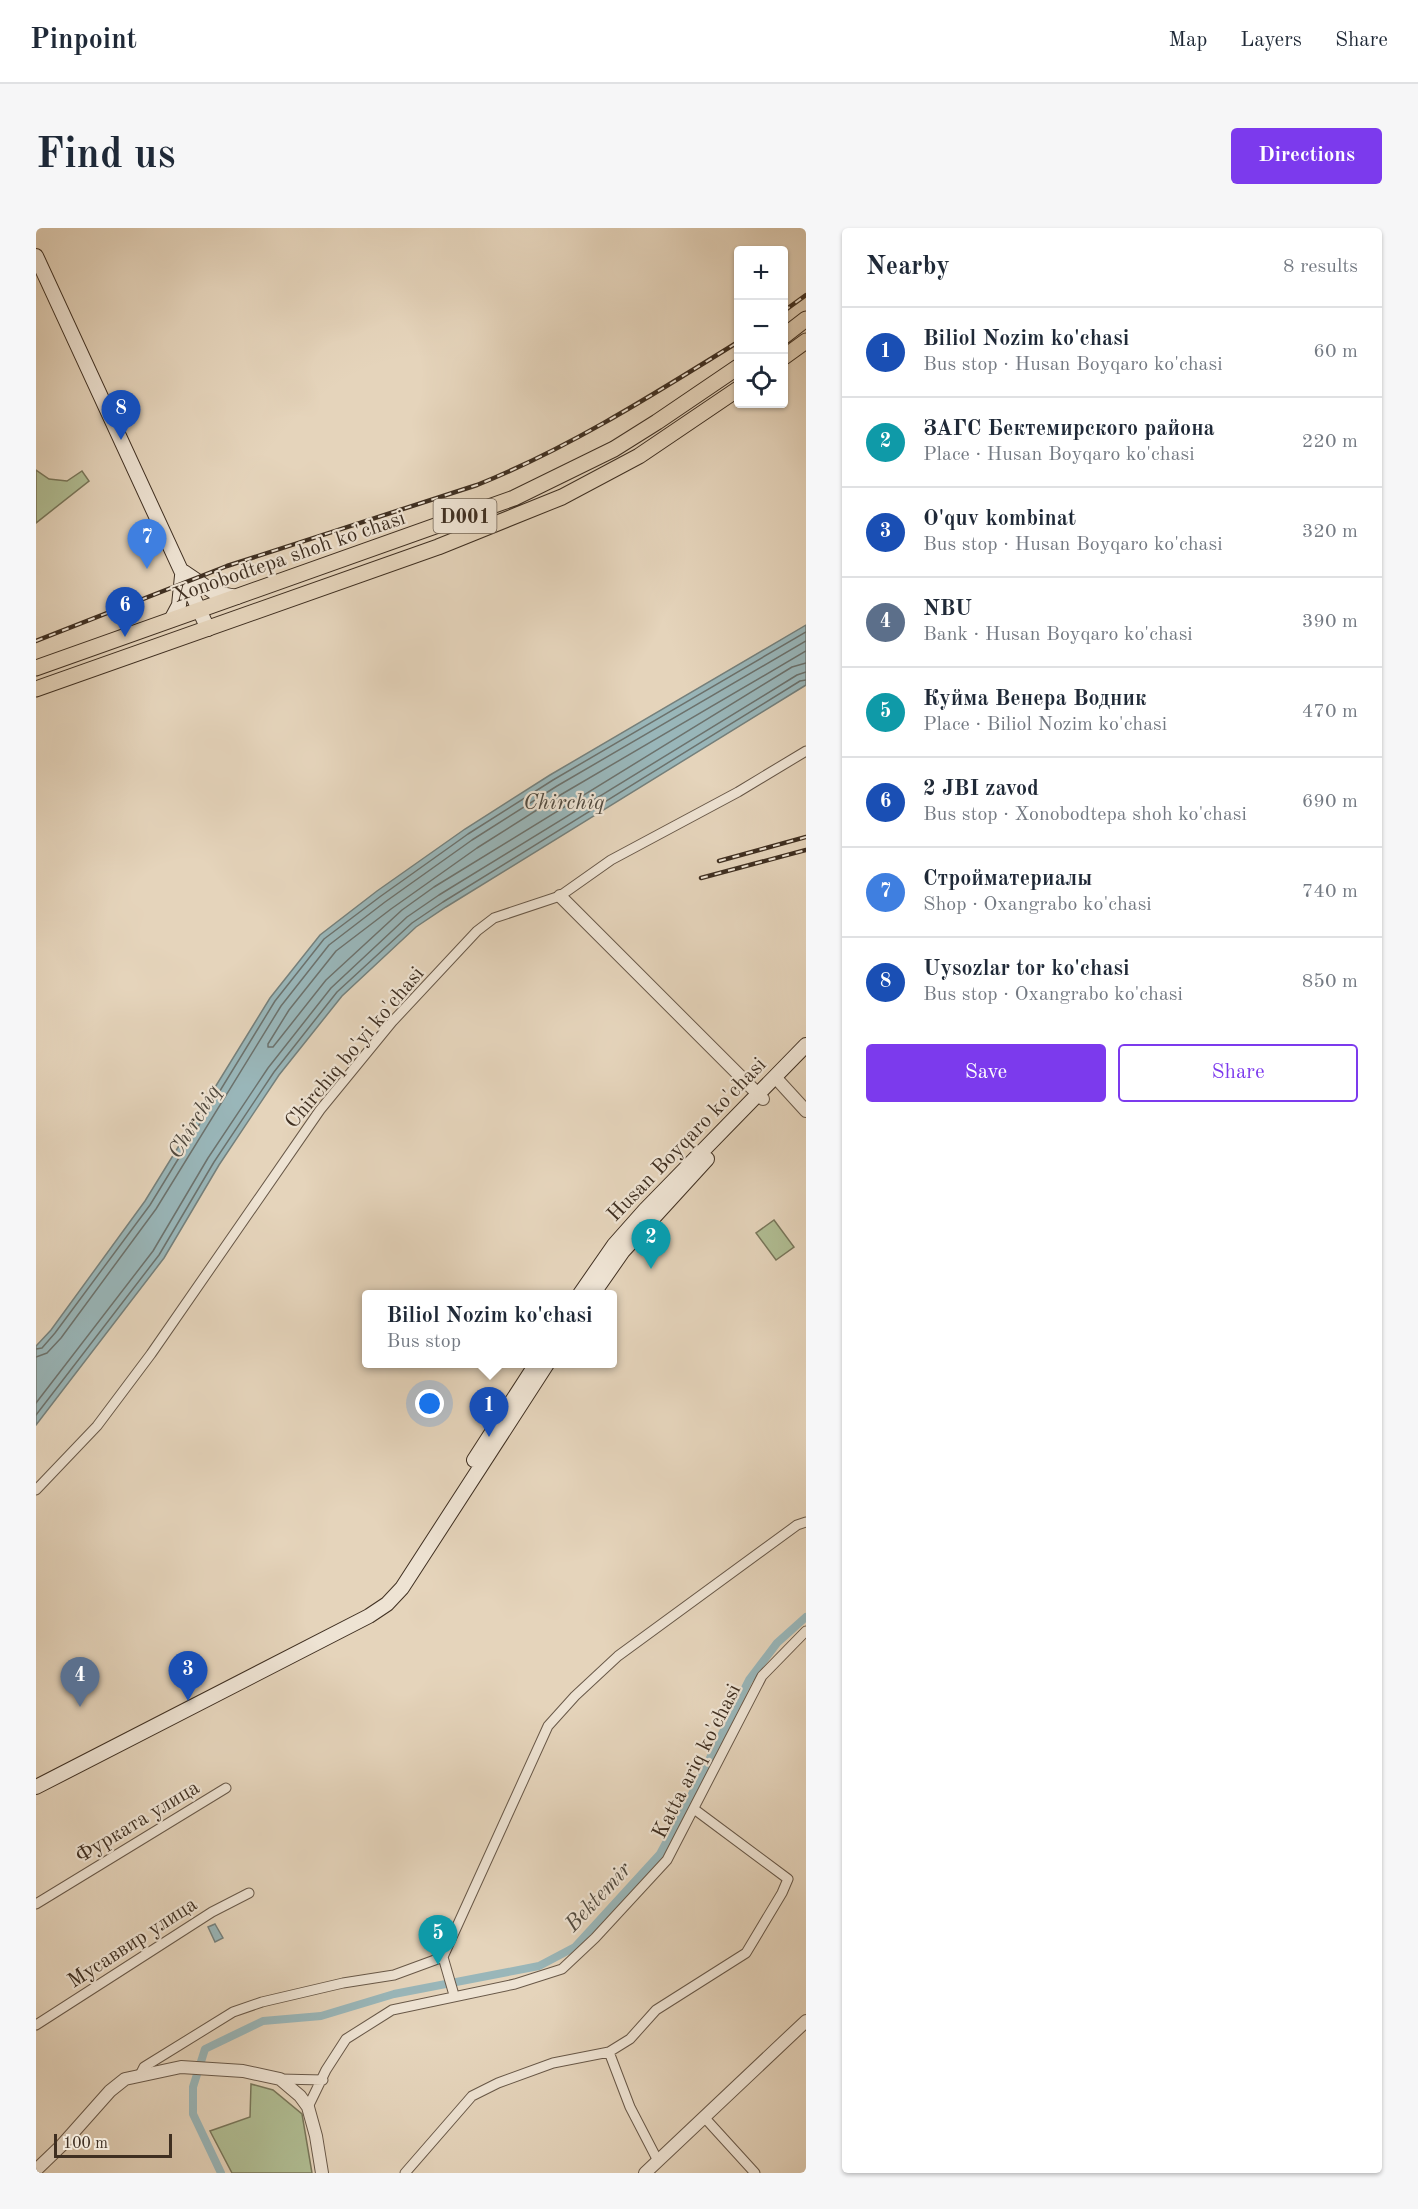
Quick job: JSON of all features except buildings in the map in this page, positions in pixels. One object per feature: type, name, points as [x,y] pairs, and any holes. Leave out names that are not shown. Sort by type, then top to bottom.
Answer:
[{"type":"highway","points":[[788,332],[806,319]]},
{"type":"highway","points":[[787,354],[806,341]]},
{"type":"highway","name":"Xonobodtepa shoh ko'chasi","points":[[36,668],[514,498],[614,449],[734,370]]},
{"type":"highway","name":"Xonobodtepa shoh ko'chasi","points":[[36,689],[438,547],[562,497],[639,456],[734,392]]},
{"type":"main road","points":[[36,256],[208,629]]},
{"type":"main road","points":[[182,571],[215,593],[237,597]]},
{"type":"main road","points":[[171,620],[182,595],[182,571]]},
{"type":"main road","name":"Husan Boyqaro ko'chasi","points":[[596,1290],[623,1251],[806,1045]]},
{"type":"main road","name":"Husan Boyqaro ko'chasi","points":[[778,1079],[806,1055]]},
{"type":"main road","name":"Husan Boyqaro ko'chasi","points":[[583,1290],[614,1245],[645,1210],[761,1097]]},
{"type":"main road","points":[[36,1778],[338,1624],[382,1597],[396,1583],[533,1368]]},
{"type":"main road","points":[[36,1787],[369,1616],[387,1604],[402,1588],[544,1368]]},
{"type":"street","name":"Chirchiq bo'yi ko'chasi","points":[[36,1490],[98,1426],[151,1354],[320,1110],[392,1022],[485,924],[494,918],[560,896],[611,860],[738,792],[806,752]]},
{"type":"street","points":[[560,896],[761,1097]]},
{"type":"street","points":[[778,1079],[806,1111]]},
{"type":"street","points":[[454,1995],[443,1957],[548,1726],[575,1695],[618,1656],[797,1525],[806,1522]]},
{"type":"street","name":"Katta ariq ko'chasi","points":[[308,2107],[326,2070],[346,2039],[392,2010],[454,1995],[515,1984],[562,1969],[595,1938],[668,1860],[762,1676],[806,1631]]},
{"type":"street","name":"Фурката улица","points":[[36,1904],[226,1788]]},
{"type":"street","points":[[405,2173],[472,2096],[498,2082],[553,2063],[609,2052],[630,2039],[656,2010],[746,1953],[788,1881],[785,1875],[693,1809]]},
{"type":"street","name":"Мусаввир улица","points":[[36,2025],[212,1911],[249,1893]]},
{"type":"street","points":[[140,2075],[144,2067],[233,2012],[262,2002],[343,1983],[394,1975],[443,1957]]},
{"type":"street","points":[[645,2173],[806,2021]]},
{"type":"street","points":[[609,2052],[630,2107],[658,2161]]},
{"type":"street","points":[[36,2170],[62,2145],[110,2091],[125,2079],[181,2067],[243,2071],[280,2079],[323,2080]]},
{"type":"street","points":[[280,2079],[300,2096],[308,2107],[316,2136],[322,2173]]},
{"type":"street","points":[[704,2117],[755,2173]]},
{"type":"green space","points":[[36,470],[49,479],[67,481],[82,471],[89,481],[36,523]]},
{"type":"green space","points":[[774,1220],[794,1247],[776,1260],[756,1233]]},
{"type":"green space","points":[[251,2084],[273,2090],[302,2114],[312,2173],[232,2173],[210,2131],[250,2117]]},
{"type":"water","name":"Chirchiq","points":[[806,625],[806,685],[416,927],[342,996],[279,1075],[219,1165],[164,1258],[36,1425],[36,1346],[51,1330],[145,1201],[270,998],[320,935],[377,891],[465,829],[550,775]]},
{"type":"water","points":[[215,1924],[223,1938],[215,1942],[208,1927]]},
{"type":"waterway","name":"Bektemir","points":[[221,2173],[193,2114],[193,2087],[205,2049],[263,2021],[321,2016],[394,1994],[539,1966],[575,1947],[660,1854],[749,1680],[777,1643],[806,1617]]},
{"type":"railway","points":[[788,308],[806,295]]},
{"type":"railway","points":[[36,641],[227,566],[477,485],[578,437],[734,344]]},
{"type":"railway","points":[[719,861],[806,837]]},
{"type":"railway","points":[[701,878],[806,850]]},
{"type":"place","name":"Uysozlar tor ko'chasi","points":[[121,440]]},
{"type":"place","name":"Стройматериалы","points":[[147,569]]},
{"type":"place","name":"2 JBI zavod","points":[[125,637]]},
{"type":"place","name":"ЗАГС Бектемирского района","points":[[651,1269]]},
{"type":"place","name":"Biliol Nozim ko'chasi","points":[[489,1437]]},
{"type":"place","name":"O'quv kombinat","points":[[188,1701]]},
{"type":"place","name":"NBU","points":[[80,1707]]},
{"type":"place","name":"Куйма Венера Водник","points":[[438,1965]]}]
